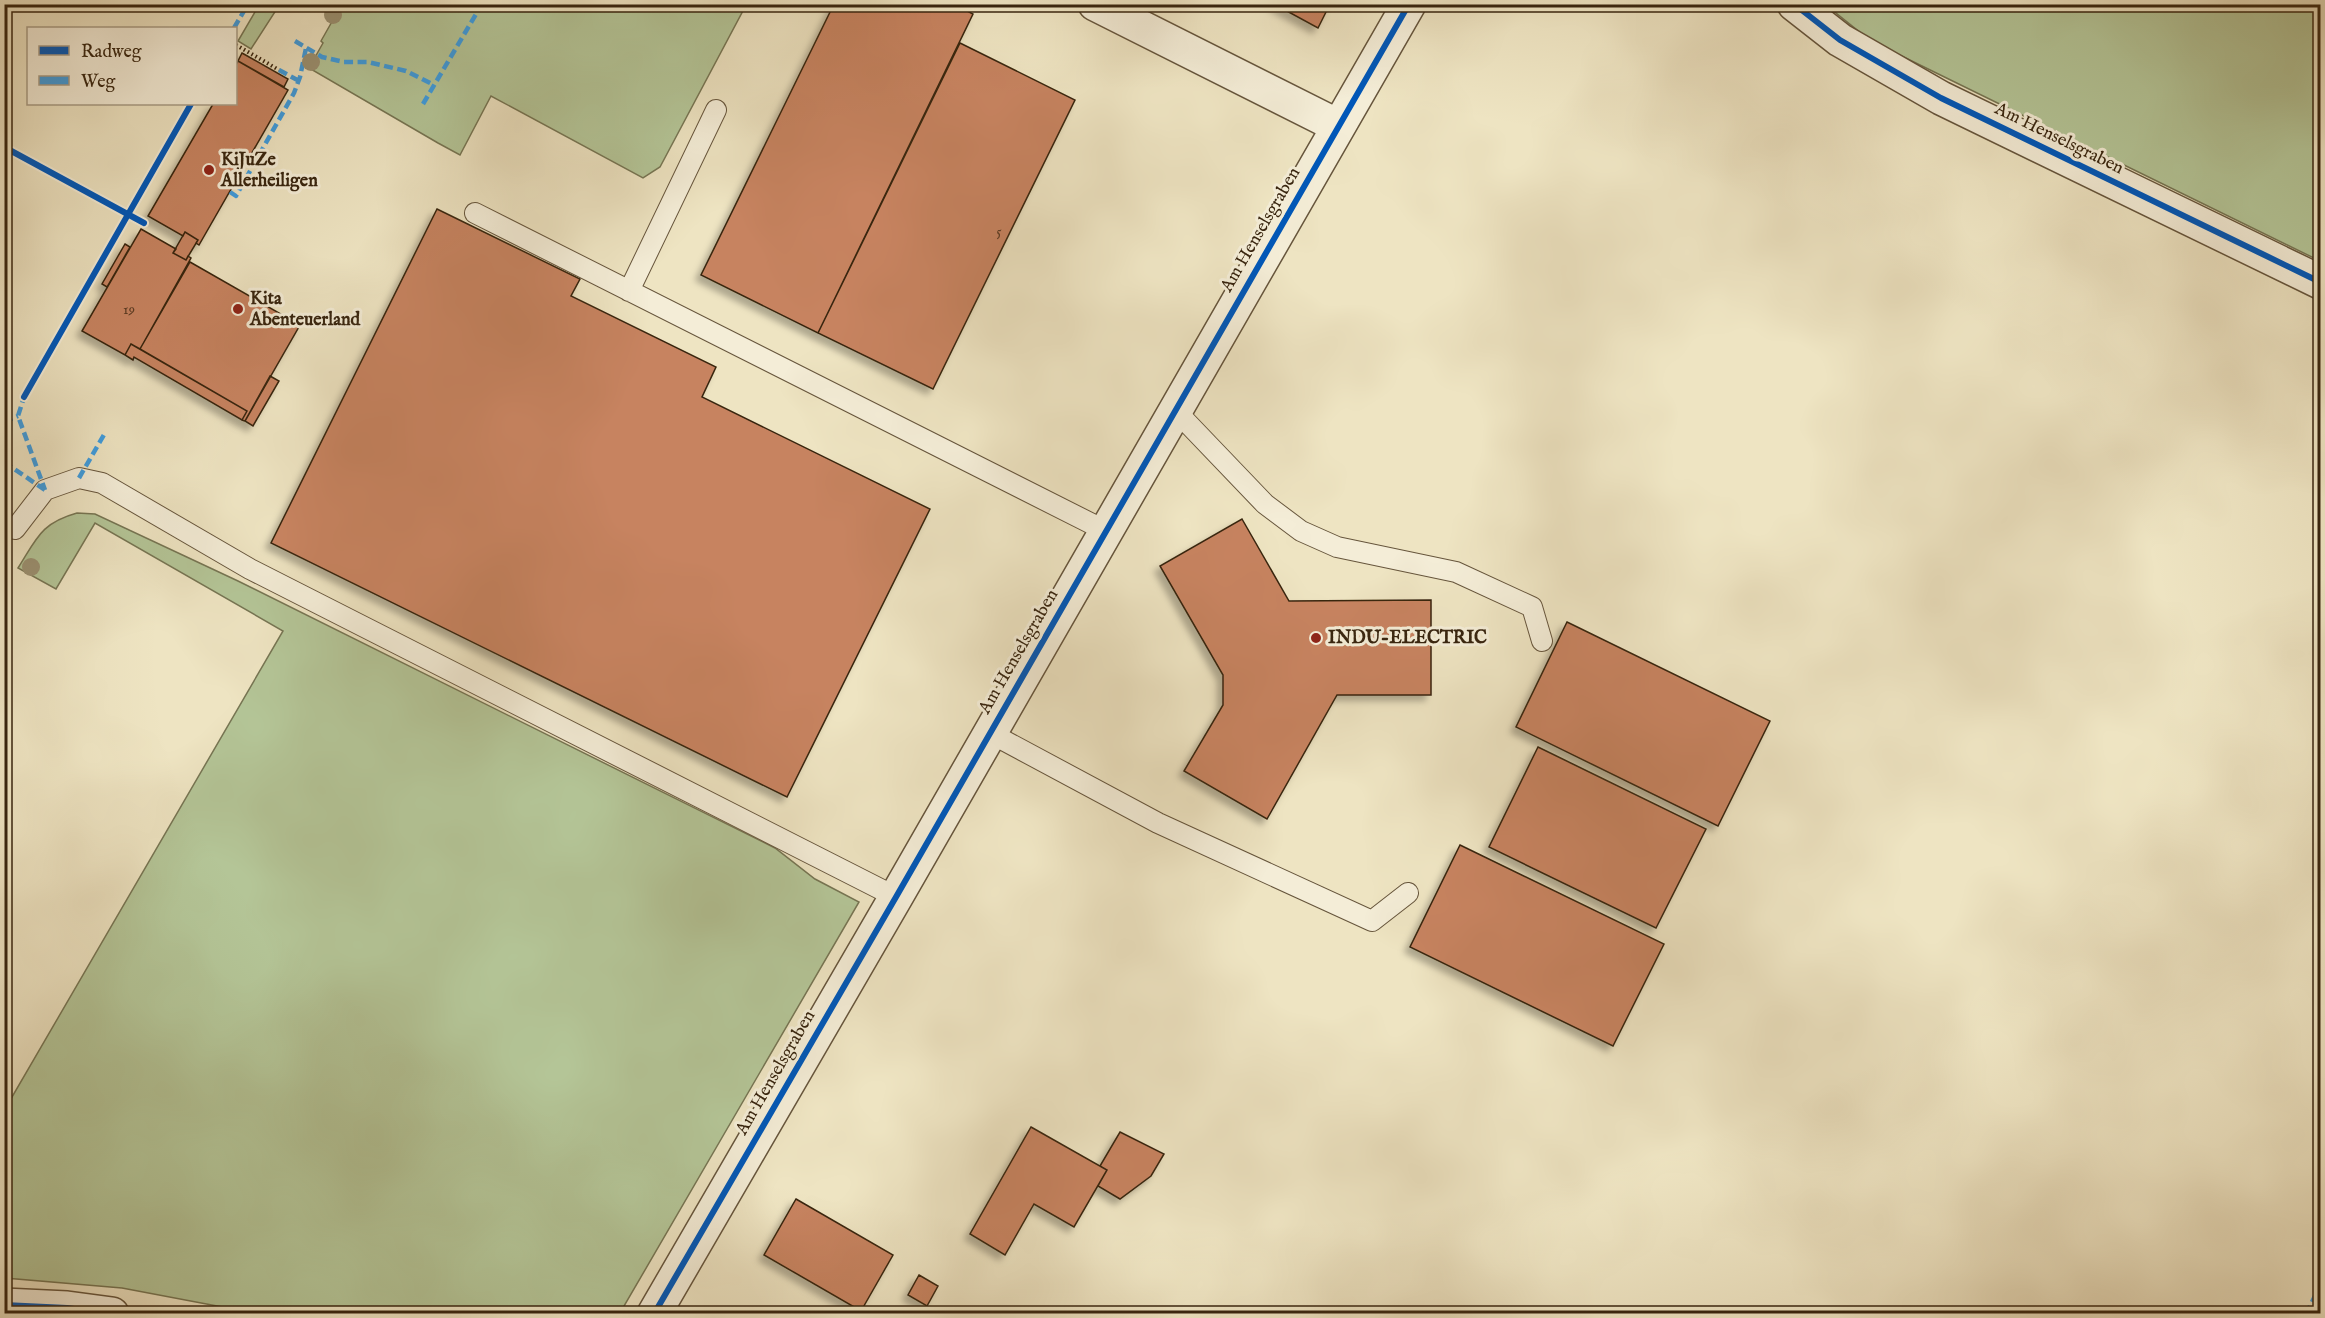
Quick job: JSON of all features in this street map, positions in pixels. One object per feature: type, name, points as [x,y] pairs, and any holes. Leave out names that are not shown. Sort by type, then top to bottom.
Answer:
[{"type":"street","points":[[1095,4],[1338,126]]},
{"type":"street","name":"Am Henselsgraben","points":[[654,1314],[1409,4]]},
{"type":"street","name":"Am Henselsgraben","points":[[1794,4],[1840,40],[1941,98],[2320,282]]},
{"type":"street","points":[[4,1305],[67,1308],[112,1314]]},
{"type":"lane","points":[[629,291],[716,110]]},
{"type":"lane","points":[[475,213],[1106,531]]},
{"type":"lane","points":[[1175,410],[1266,504],[1301,531],[1337,547],[1456,572],[1532,608],[1542,641]]},
{"type":"lane","points":[[15,530],[45,490],[79,478],[102,483],[250,569],[896,897]]},
{"type":"lane","points":[[990,733],[1158,823],[1371,921],[1408,892]]},
{"type":"path","points":[[237,46],[279,70]]},
{"type":"green space","points":[[342,4],[746,5],[660,167],[643,178],[491,96],[460,155],[438,143],[309,68]]},
{"type":"green space","points":[[259,5],[298,5],[296,8],[278,7],[251,49],[238,41]]},
{"type":"green space","points":[[1826,5],[2320,5],[2320,261],[1871,41]]},
{"type":"green space","points":[[77,513],[95,514],[238,581],[775,848],[815,879],[859,902],[620,1313],[254,1313],[122,1288],[5,1278],[5,1109],[283,631],[95,523],[56,589],[18,568],[41,533],[55,522]]},
{"type":"building","points":[[834,4],[954,4],[973,14],[818,333],[701,275]]},
{"type":"building","points":[[1274,4],[1330,4],[1318,28]]},
{"type":"building","points":[[960,43],[1075,100],[933,389],[818,333]]},
{"type":"building","points":[[242,53],[288,79],[284,87],[238,61]]},
{"type":"building","name":"KiJuZe Allerheiligen","points":[[238,61],[288,90],[199,245],[196,243],[198,240],[185,232],[183,236],[148,216],[212,105],[237,105]]},
{"type":"building","points":[[437,209],[580,279],[571,296],[716,367],[702,397],[930,509],[787,797],[271,543]]},
{"type":"building","points":[[141,229],[176,249],[173,253],[186,260],[188,256],[191,258],[140,349],[131,344],[125,355],[82,331]]},
{"type":"building","points":[[185,232],[198,240],[186,260],[173,253]]},
{"type":"building","points":[[125,244],[130,247],[107,287],[102,284]]},
{"type":"building","points":[[190,262],[300,325],[245,421],[242,420],[247,411],[140,349]]},
{"type":"building","points":[[131,344],[247,411],[242,420],[134,357],[133,360],[125,355]]},
{"type":"building","points":[[270,376],[279,381],[253,426],[245,421]]},
{"type":"building","name":"INDU-ELECTRIC","points":[[1242,519],[1289,601],[1431,600],[1431,695],[1337,695],[1267,819],[1184,771],[1223,705],[1223,675],[1160,566]]},
{"type":"building","points":[[1567,622],[1770,721],[1718,826],[1516,727]]},
{"type":"building","points":[[1538,747],[1706,829],[1656,928],[1489,847]]},
{"type":"building","points":[[1460,845],[1664,944],[1613,1046],[1410,947]]},
{"type":"building","points":[[1031,1127],[1107,1170],[1074,1227],[1034,1204],[1005,1255],[970,1234]]},
{"type":"building","points":[[1120,1132],[1164,1154],[1151,1176],[1120,1199],[1098,1186],[1107,1170],[1100,1166]]},
{"type":"building","points":[[796,1199],[893,1255],[861,1311],[764,1255]]},
{"type":"building","points":[[919,1275],[938,1286],[927,1306],[908,1295]]},
{"type":"marked path","points":[[235,27],[248,4]]},
{"type":"marked path","points":[[423,104],[482,4]]},
{"type":"marked path","points":[[295,41],[322,57],[344,62],[368,62],[406,71],[434,85]]},
{"type":"marked path","points":[[230,192],[236,196],[294,93],[306,48]]},
{"type":"marked path","points":[[279,70],[299,81]]},
{"type":"marked path","points":[[25,394],[18,416],[45,490]]},
{"type":"marked path","points":[[4,422],[18,416]]},
{"type":"marked path","points":[[79,478],[105,433]]},
{"type":"marked path","points":[[4,462],[45,490]]},
{"type":"marked path","points":[[2306,1314],[2320,1286]]},
{"type":"cycle path","points":[[654,1314],[1409,4]]},
{"type":"cycle path","points":[[1794,4],[1840,40],[1941,98],[2320,282]]},
{"type":"cycle path","points":[[24,397],[190,105]]},
{"type":"cycle path","points":[[4,147],[144,223]]},
{"type":"cycle path","points":[[4,1305],[67,1308],[112,1314]]},
{"type":"place","name":"KiJuZe Allerheiligen","points":[[209,170]]},
{"type":"place","name":"Kita Abenteuerland","points":[[238,309]]},
{"type":"place","name":"INDU-ELECTRIC","points":[[1316,638]]}]
